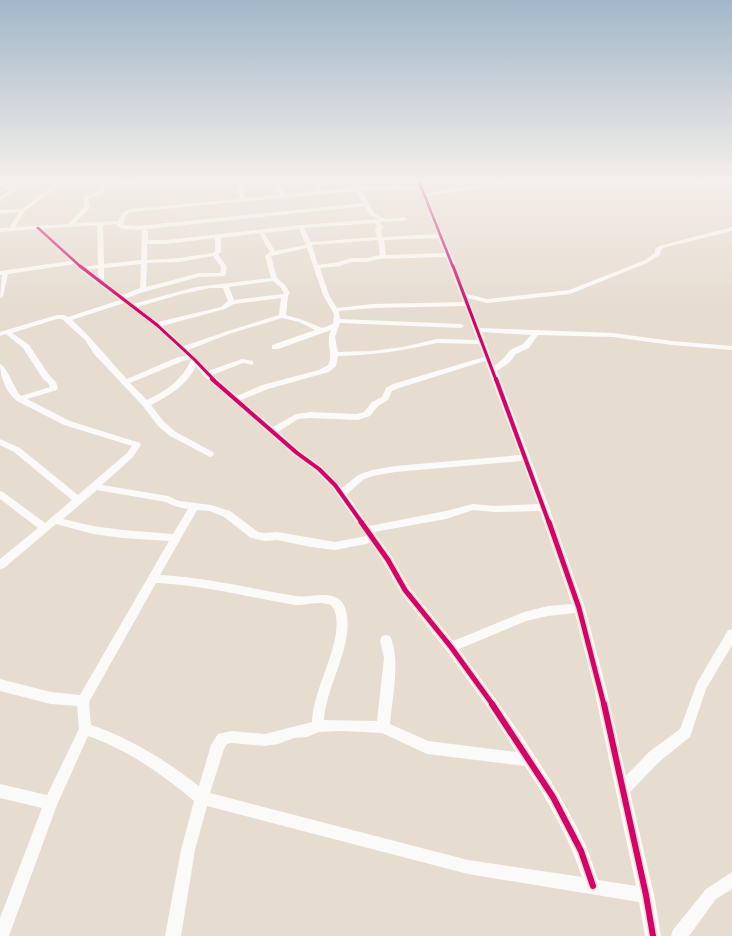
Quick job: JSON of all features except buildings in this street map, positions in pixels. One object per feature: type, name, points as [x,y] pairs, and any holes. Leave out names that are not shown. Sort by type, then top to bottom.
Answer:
[{"type":"street","points":[[11,229],[15,223]]},
{"type":"street","points":[[100,223],[101,283]]},
{"type":"street","points":[[0,230],[106,223]]},
{"type":"street","points":[[120,223],[120,226],[122,227],[138,228],[185,223]]},
{"type":"street","points":[[145,242],[161,242],[301,227],[357,223]]},
{"type":"street","points":[[379,223],[380,228],[378,229],[384,250],[383,257]]},
{"type":"street","points":[[436,223],[526,458],[579,608],[600,688],[646,895],[653,936]]},
{"type":"street","points":[[145,231],[153,226]]},
{"type":"street","points":[[237,399],[265,387],[329,369],[333,364],[334,346],[331,337],[336,324],[337,314],[326,295],[309,245],[301,227]]},
{"type":"street","points":[[38,228],[79,266],[157,325],[193,358],[207,374],[297,453],[319,469],[335,485],[388,560],[405,590],[451,647],[495,708],[553,797],[581,851],[593,886]]},
{"type":"street","points":[[138,228],[145,231]]},
{"type":"street","points":[[334,310],[466,300],[488,301],[570,292],[645,262],[658,254],[658,250],[661,248],[704,234],[732,229]]},
{"type":"street","points":[[126,301],[140,291],[144,286],[143,262],[145,231]]},
{"type":"street","points":[[261,232],[272,252],[268,258],[274,279],[283,286],[287,293],[285,296],[282,316]]},
{"type":"street","points":[[216,254],[218,252],[218,236]]},
{"type":"street","points":[[271,254],[309,245],[380,238],[441,236]]},
{"type":"street","points":[[0,296],[2,273],[160,260],[179,260],[216,254]]},
{"type":"street","points":[[140,291],[199,275],[223,275],[224,266],[216,254]]},
{"type":"street","points":[[316,267],[340,264],[351,260],[383,257],[448,255]]},
{"type":"street","points":[[69,319],[126,301],[197,289],[274,279]]},
{"type":"street","points":[[225,285],[232,302]]},
{"type":"street","points":[[157,325],[223,308],[232,302],[285,296]]},
{"type":"street","points":[[183,349],[227,332],[282,316],[301,321],[320,330]]},
{"type":"street","points":[[3,333],[57,317],[69,319],[88,339],[97,352],[146,404],[161,424],[173,434],[210,454]]},
{"type":"street","points":[[275,347],[336,324],[462,326]]},
{"type":"street","points":[[477,330],[613,335],[672,343],[732,348]]},
{"type":"street","points":[[492,371],[506,361],[513,352],[526,346],[536,332]]},
{"type":"street","points":[[3,333],[26,348],[46,377],[52,382],[54,388],[20,399]]},
{"type":"street","points":[[333,354],[370,353],[397,350],[437,341],[481,342]]},
{"type":"street","points":[[126,382],[181,359],[193,358]]},
{"type":"street","points":[[146,404],[172,391],[191,372],[193,358]]},
{"type":"street","points":[[273,431],[296,417],[310,415],[358,417],[367,414],[376,404],[386,398],[389,390],[396,386],[487,358]]},
{"type":"street","points":[[207,374],[242,361],[250,363]]},
{"type":"street","points":[[0,366],[8,383],[20,399],[67,423],[137,446],[130,455],[92,489],[0,565]]},
{"type":"street","points":[[0,442],[17,450],[78,500]]},
{"type":"street","points":[[341,494],[361,477],[372,473],[395,469],[526,458]]},
{"type":"street","points":[[92,489],[96,487],[112,489],[168,500],[177,504],[211,508],[227,514],[255,535],[277,536],[335,546],[369,535],[446,516],[473,507],[495,509],[544,507]]},
{"type":"street","points":[[0,494],[45,528]]},
{"type":"street","points":[[1,936],[51,803],[85,729],[83,700],[194,505]]},
{"type":"street","points":[[54,520],[101,531],[176,538]]},
{"type":"street","points":[[152,579],[180,579],[250,593],[302,601],[326,598],[335,602],[339,607],[342,621],[338,644],[319,710],[318,726]]},
{"type":"street","points":[[451,647],[524,617],[548,611],[579,608]]},
{"type":"street","points":[[622,791],[654,757],[685,733],[701,687],[732,634]]},
{"type":"street","points":[[383,727],[390,658],[386,640]]},
{"type":"street","points":[[0,685],[51,698],[83,700]]},
{"type":"street","points":[[174,936],[188,850],[218,745],[223,740],[231,737],[265,740],[278,738],[294,732],[308,731],[318,726],[342,725],[383,727],[427,747],[528,760]]},
{"type":"street","points":[[85,729],[118,742],[170,772],[202,798],[468,867],[646,895]]},
{"type":"street","points":[[0,791],[51,803]]},
{"type":"street","points":[[679,936],[710,894],[732,880]]},
{"type":"cycle path","points":[[435,223],[544,507],[579,608],[600,688],[646,895],[653,936]]},
{"type":"cycle path","points":[[38,228],[82,269],[157,325],[195,360],[207,374],[297,453],[319,469],[335,485],[388,560],[405,590],[451,647],[495,708],[553,797],[581,851],[593,886]]}]
